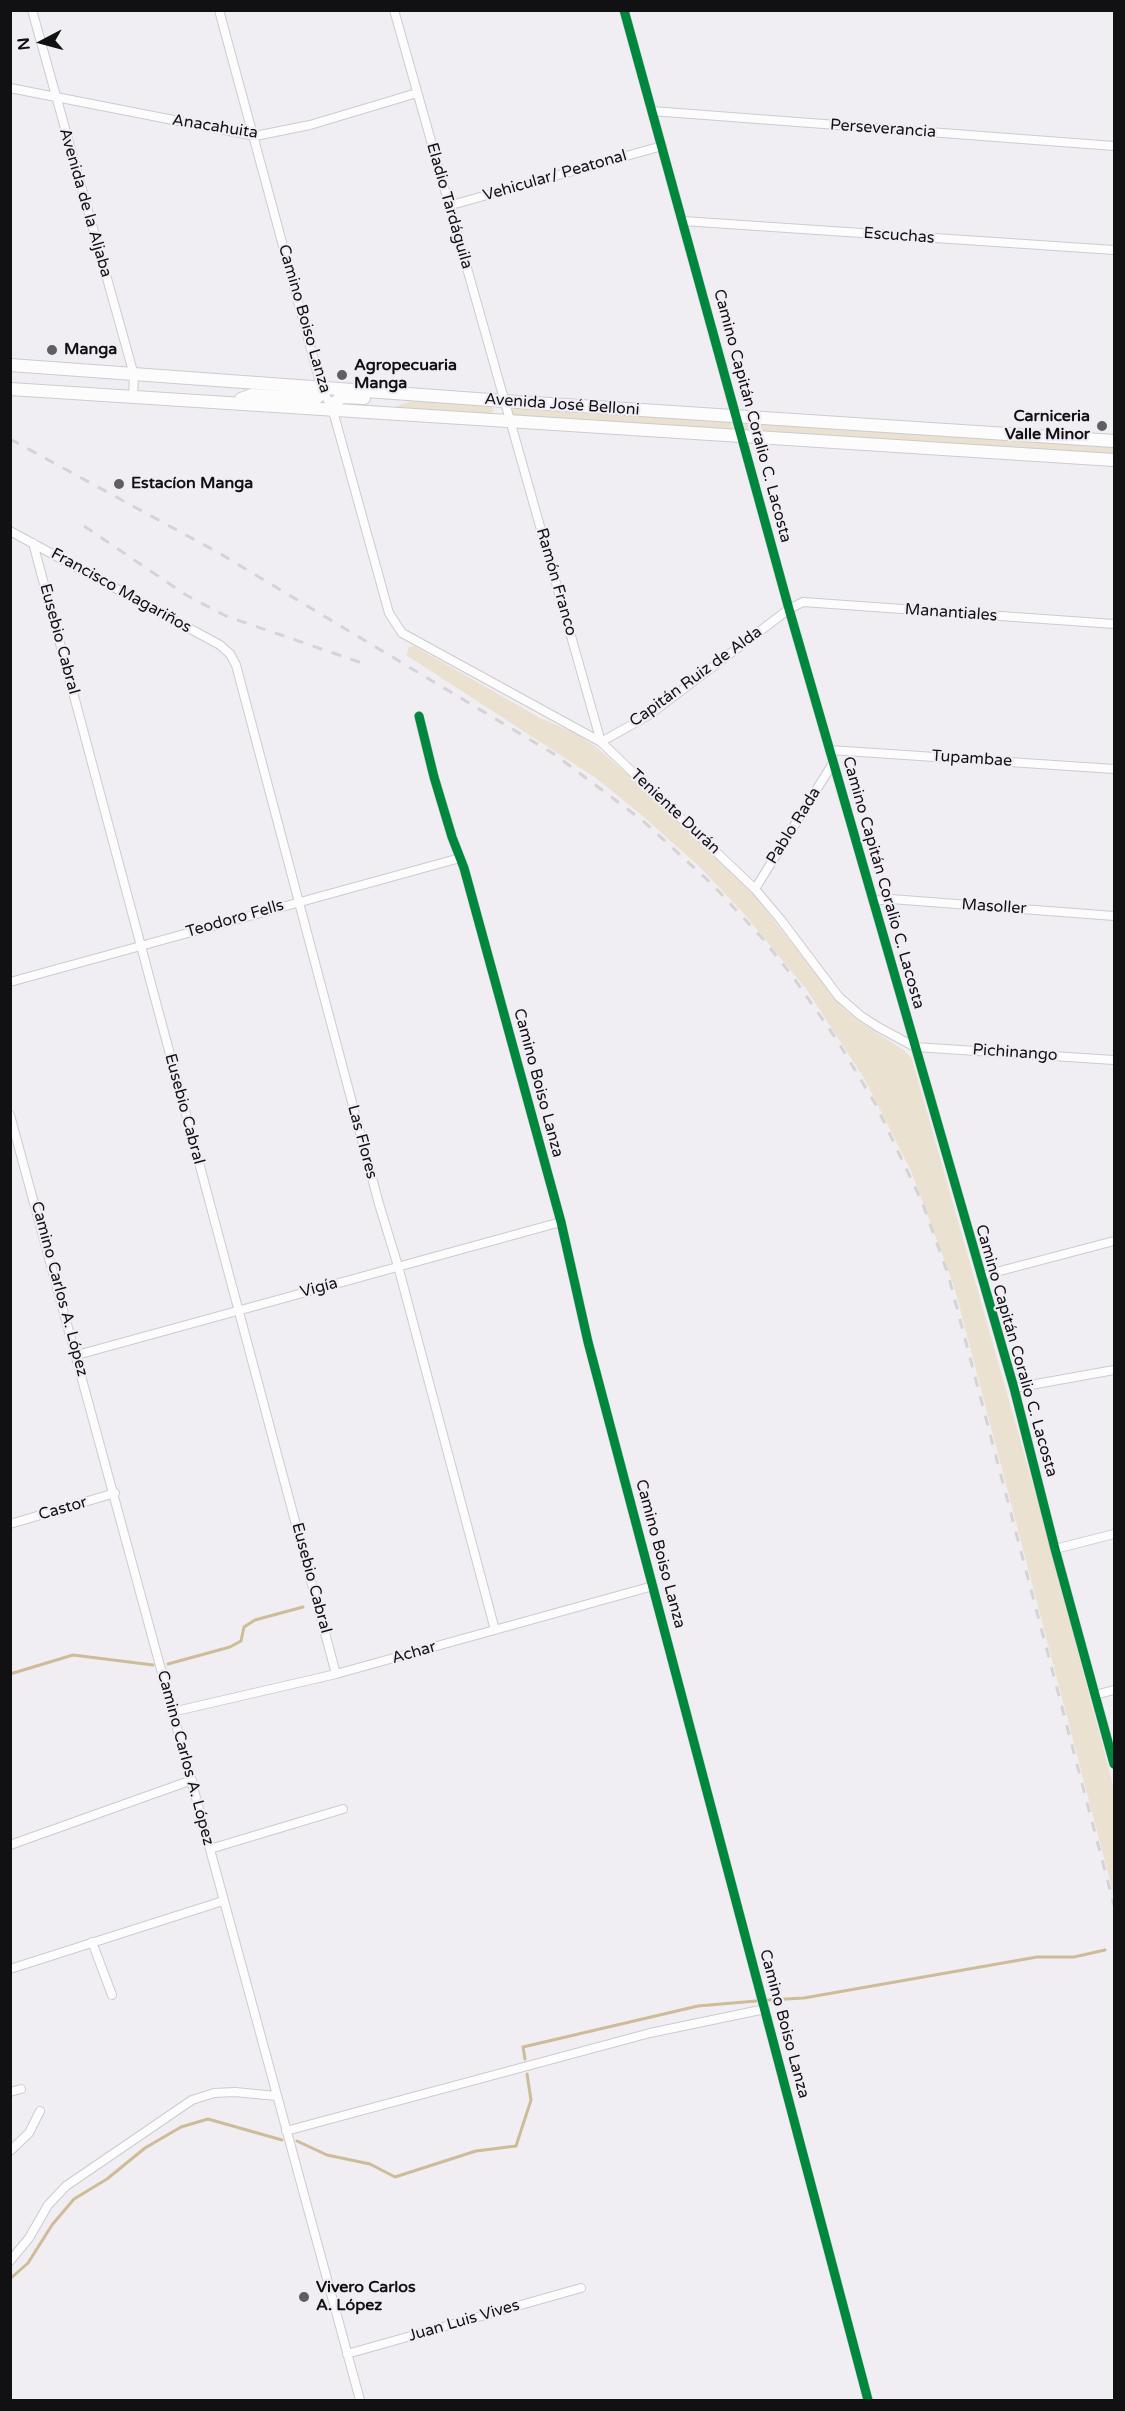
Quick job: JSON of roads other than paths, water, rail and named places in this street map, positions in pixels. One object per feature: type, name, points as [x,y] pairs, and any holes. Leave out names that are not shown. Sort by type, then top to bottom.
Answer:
[{"type":"main road","name":"Avenida José Belloni","points":[[10,365],[504,401],[1114,441]]},
{"type":"main road","points":[[234,402],[252,395],[314,399],[318,397],[321,386]]},
{"type":"main road","name":"Avenida José Belloni","points":[[10,389],[234,402],[510,423],[742,435],[1114,460]]},
{"type":"main road","points":[[333,411],[334,403],[342,397],[379,399],[400,393]]},
{"type":"street","name":"Avenida de la Aljaba","points":[[32,10],[134,375],[133,396]]},
{"type":"street","name":"Camino Boiso Lanza","points":[[219,10],[321,386],[333,411],[389,613],[395,625]]},
{"type":"street","name":"Eladio Tardáguila","points":[[394,10],[510,423]]},
{"type":"street","name":"Camino Capitán Coralio C. Lacosta","points":[[624,10],[789,609],[1014,1388],[1114,1764]]},
{"type":"street","name":"Anacahuita","points":[[10,88],[254,136],[310,125],[417,93]]},
{"type":"street","name":"Perseverancia","points":[[652,111],[1114,147]]},
{"type":"street","name":"Vehicular/ Peatonal","points":[[448,206],[662,146]]},
{"type":"street","name":"Escuchas","points":[[683,221],[1114,250]]},
{"type":"street","name":"Ramón Franco","points":[[510,423],[601,742]]},
{"type":"street","name":"Francisco Magariños","points":[[10,531],[220,645],[230,654]]},
{"type":"street","name":"Eusebio Cabral","points":[[33,543],[336,1674]]},
{"type":"street","name":"Manantiales","points":[[789,609],[803,602],[1114,624]]},
{"type":"street","name":"Capitán Ruiz de Alda","points":[[601,742],[649,715],[789,609]]},
{"type":"street","name":"Teniente Durán","points":[[395,625],[412,640],[601,742],[755,889],[839,997],[861,1016],[915,1047]]},
{"type":"street","name":"Las Flores","points":[[230,654],[236,665],[495,1630]]},
{"type":"street","name":"Camino Boiso Lanza","points":[[419,716],[434,777],[460,858],[561,1221],[588,1342],[868,2400]]},
{"type":"street","name":"Tupambae","points":[[830,750],[1114,769]]},
{"type":"street","name":"Pablo Rada","points":[[755,889],[833,763]]},
{"type":"street","name":"Teodoro Fells","points":[[10,982],[460,858]]},
{"type":"street","name":"Masoller","points":[[873,902],[891,899],[1114,916]]},
{"type":"street","name":"Pichinango","points":[[915,1047],[1114,1060]]},
{"type":"street","name":"Camino Carlos A. López","points":[[10,1115],[77,1354],[360,2400]]},
{"type":"street","name":"Vigía","points":[[77,1354],[561,1221]]},
{"type":"street","points":[[981,1276],[1114,1241]]},
{"type":"street","points":[[1014,1388],[1114,1370]]},
{"type":"street","name":"Castor","points":[[10,1524],[115,1494]]},
{"type":"street","points":[[1055,1549],[1114,1534]]},
{"type":"street","name":"Achar","points":[[172,1712],[336,1674],[653,1586]]},
{"type":"street","points":[[1095,1695],[1114,1690]]},
{"type":"street","points":[[10,1845],[192,1780]]},
{"type":"street","points":[[210,1848],[343,1809]]},
{"type":"street","points":[[10,1969],[224,1902]]},
{"type":"street","points":[[92,1942],[112,1995]]},
{"type":"street","points":[[286,2131],[650,2033],[765,2009]]},
{"type":"street","points":[[10,2092],[21,2089]]},
{"type":"street","points":[[10,2261],[29,2238],[48,2205],[66,2186],[192,2100],[225,2092],[276,2096]]},
{"type":"street","points":[[10,2151],[29,2133],[40,2111]]},
{"type":"street","name":"Juan Luis Vives","points":[[346,2354],[581,2288]]},
{"type":"waterway","points":[[168,1664],[230,1647],[241,1641],[244,1627],[255,1620],[303,1607]]},
{"type":"waterway","points":[[10,1674],[73,1655],[153,1665]]},
{"type":"waterway","points":[[768,2000],[804,1998],[1037,1957],[1074,1957],[1105,1950]]},
{"type":"waterway","points":[[525,2059],[523,2047],[698,2006],[756,2001]]},
{"type":"waterway","points":[[297,2141],[327,2155],[370,2164],[395,2177],[476,2151],[516,2146],[531,2100],[527,2074]]},
{"type":"waterway","points":[[10,2279],[28,2263],[52,2225],[74,2199],[107,2179],[145,2148],[181,2127],[208,2119],[282,2140]]},
{"type":"railway","points":[[10,439],[219,553],[554,754],[642,820],[711,883],[763,939],[793,977],[837,1040],[876,1105],[922,1202],[948,1274],[1114,1905]]},
{"type":"railway","points":[[84,526],[186,595],[226,616],[362,663]]},
{"type":"place","name":"Manga","points":[[52,350]]},
{"type":"place","name":"Agropecuaria Manga","points":[[342,375]]},
{"type":"place","name":"Carniceria Valle Minor","points":[[1102,426]]},
{"type":"place","name":"Estacíon Manga","points":[[119,484]]},
{"type":"place","name":"Vivero Carlos A. López","points":[[304,2297]]}]
